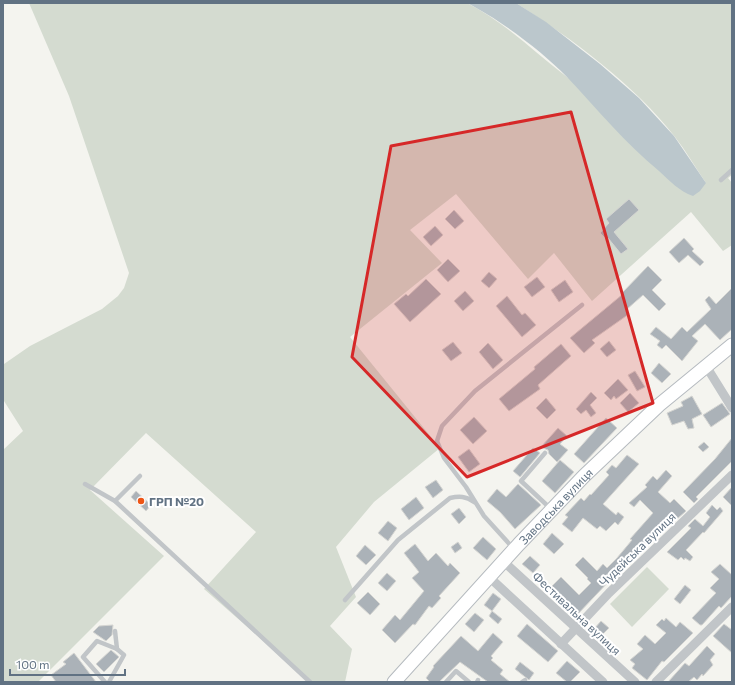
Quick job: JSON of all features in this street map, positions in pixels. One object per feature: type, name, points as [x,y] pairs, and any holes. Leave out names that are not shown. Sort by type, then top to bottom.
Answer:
[{"type":"main road","name":"Заводська вулиця","points":[[397,681],[503,561],[552,510],[659,405],[732,345]]},
{"type":"street","points":[[706,366],[732,408]]},
{"type":"street","name":"Чудейська вулиця","points":[[562,644],[655,548],[732,475]]},
{"type":"street","name":"Фестивальна вулиця","points":[[503,561],[635,682]]},
{"type":"street","points":[[489,577],[603,682]]},
{"type":"street","points":[[656,682],[732,607]]},
{"type":"lane","points":[[721,180],[732,170]]},
{"type":"lane","points":[[514,549],[484,516],[478,505],[444,458],[437,441],[442,426],[475,391],[582,305]]},
{"type":"lane","points":[[545,453],[521,481],[552,510]]},
{"type":"lane","points":[[115,501],[140,476]]},
{"type":"lane","points":[[85,484],[115,501],[310,682]]},
{"type":"lane","points":[[345,600],[398,540],[450,498],[460,496],[469,498],[478,505]]},
{"type":"lane","points":[[115,631],[117,649]]},
{"type":"lane","points":[[104,682],[83,657],[97,641],[117,649],[124,655],[108,682]]},
{"type":"lane","points":[[446,682],[456,671],[468,682]]},
{"type":"highlighted area","points":[[571,112],[653,403],[467,477],[352,357],[391,146]]},
{"type":"shaded area","points":[[29,3],[467,3],[507,28],[584,90],[706,183],[675,137],[659,118],[622,81],[580,47],[516,3],[732,3],[732,175],[728,178],[732,183],[732,245],[723,251],[691,212],[592,301],[554,253],[528,279],[456,194],[410,230],[442,263],[350,337],[440,448],[374,502],[336,547],[356,597],[330,626],[352,649],[345,682],[310,682],[204,589],[256,532],[146,433],[90,490],[164,556],[38,682],[3,682],[3,450],[23,431],[4,401],[4,364],[30,346],[102,309],[118,296],[124,288],[129,273],[69,96]]},
{"type":"shaded area","points":[[467,3],[516,3],[546,22],[600,64],[639,98],[674,136],[706,183],[700,191],[693,196],[675,185],[634,149],[567,77],[533,46],[493,18]]},
{"type":"shaded area","points":[[647,567],[669,589],[632,627],[610,604]]},
{"type":"building","points":[[629,199],[639,210],[614,232],[628,249],[621,254],[608,238],[607,240],[600,233],[609,223],[606,219]]},
{"type":"building","points":[[454,210],[464,221],[455,229],[445,219]]},
{"type":"building","points":[[435,226],[443,235],[431,246],[423,237]]},
{"type":"building","points":[[684,238],[694,249],[692,251],[704,262],[700,266],[688,255],[679,263],[669,252]]},
{"type":"building","points":[[448,259],[460,271],[448,282],[437,270]]},
{"type":"building","points":[[648,266],[662,280],[652,290],[666,304],[659,311],[643,295],[626,310],[629,314],[592,340],[595,343],[584,353],[570,338],[623,294],[622,293]]},
{"type":"building","points":[[489,272],[497,279],[489,288],[481,281]]},
{"type":"building","points":[[537,277],[545,287],[532,297],[524,287]]},
{"type":"building","points":[[426,279],[441,294],[410,322],[394,304],[406,294],[408,296]]},
{"type":"building","points":[[565,280],[573,292],[559,302],[551,290]]},
{"type":"building","points":[[732,288],[732,329],[720,340],[705,324],[692,336],[698,341],[682,361],[666,345],[662,349],[657,345],[660,341],[650,334],[656,327],[671,339],[682,327],[687,332],[711,309],[705,300],[709,296],[716,304]]},
{"type":"building","points":[[465,291],[474,301],[463,311],[454,301]]},
{"type":"building","points":[[507,296],[522,315],[525,313],[536,325],[522,337],[496,306]]},
{"type":"building","points":[[609,341],[616,350],[607,357],[600,349]]},
{"type":"building","points":[[453,342],[462,353],[451,361],[442,350]]},
{"type":"building","points":[[488,343],[503,360],[493,369],[479,352]]},
{"type":"building","points":[[561,344],[571,356],[538,385],[540,389],[509,411],[499,399],[535,369],[534,367]]},
{"type":"building","points":[[659,363],[671,374],[662,383],[651,373]]},
{"type":"building","points":[[635,371],[645,387],[637,391],[628,375]]},
{"type":"building","points":[[618,379],[628,390],[616,399],[614,396],[611,400],[604,393]]},
{"type":"building","points":[[591,392],[597,398],[590,405],[596,413],[591,417],[586,410],[581,414],[576,409]]},
{"type":"building","points":[[630,393],[639,403],[628,412],[620,403]]},
{"type":"building","points":[[692,396],[702,414],[692,419],[694,428],[688,429],[684,421],[672,425],[667,413],[683,406],[681,402]]},
{"type":"building","points":[[546,398],[556,410],[547,419],[536,408]]},
{"type":"building","points":[[722,403],[730,414],[711,427],[703,415]]},
{"type":"building","points":[[474,417],[487,431],[473,444],[460,430]]},
{"type":"building","points":[[606,418],[617,428],[584,463],[574,454]]},
{"type":"building","points":[[558,428],[567,436],[560,444],[568,450],[557,462],[549,454],[548,450],[541,447]]},
{"type":"building","points":[[732,438],[732,461],[696,497],[698,499],[694,503],[683,492],[715,459]]},
{"type":"building","points":[[704,442],[709,447],[703,452],[698,447]]},
{"type":"building","points":[[533,448],[540,453],[520,477],[513,471]]},
{"type":"building","points":[[469,449],[480,464],[469,472],[458,457]]},
{"type":"building","points":[[627,455],[639,464],[603,504],[616,515],[618,512],[624,517],[618,525],[615,522],[606,531],[600,526],[597,529],[583,518],[572,532],[562,524],[568,517],[565,515],[581,498],[584,501],[609,475],[606,472],[612,465],[616,468]]},
{"type":"building","points":[[560,460],[574,472],[555,493],[542,481]]},
{"type":"building","points":[[666,470],[672,476],[658,492],[670,503],[674,499],[686,511],[668,527],[666,526],[650,543],[648,541],[632,560],[631,558],[576,616],[549,589],[561,577],[579,595],[591,583],[575,565],[583,557],[597,571],[603,564],[607,568],[617,558],[632,540],[630,539],[653,513],[640,500],[634,507],[629,503],[647,487],[645,485],[653,476],[657,480]]},
{"type":"building","points":[[436,480],[443,490],[433,498],[425,487]]},
{"type":"building","points":[[518,484],[541,505],[515,529],[500,512],[487,501],[497,489],[506,497]]},
{"type":"building","points":[[732,487],[732,506],[723,497]]},
{"type":"building","name":"ГРП №20","points":[[136,491],[151,505],[146,511],[131,497]]},
{"type":"building","points":[[416,497],[424,508],[409,520],[401,509]]},
{"type":"building","points":[[712,505],[717,510],[720,507],[723,511],[704,533],[703,532],[686,550],[693,557],[690,561],[685,558],[684,560],[681,557],[678,560],[667,552],[691,528],[688,526],[695,519],[703,526],[710,517],[706,513]]},
{"type":"building","points":[[459,508],[466,517],[459,524],[451,514]]},
{"type":"building","points":[[388,521],[397,528],[388,541],[378,533]]},
{"type":"building","points":[[552,533],[564,544],[554,554],[543,544]]},
{"type":"building","points":[[483,537],[496,549],[487,560],[473,548]]},
{"type":"building","points":[[458,542],[462,548],[455,553],[451,547]]},
{"type":"building","points":[[415,544],[428,561],[436,553],[448,566],[450,563],[460,573],[439,596],[441,598],[432,608],[429,606],[415,625],[413,624],[395,643],[382,630],[395,615],[400,620],[424,591],[412,578],[419,572],[404,553]]},
{"type":"building","points":[[365,545],[376,555],[366,565],[356,556]]},
{"type":"building","points":[[530,556],[540,565],[533,573],[522,564]]},
{"type":"building","points":[[720,564],[732,575],[732,596],[721,608],[719,606],[702,625],[700,625],[692,618],[716,593],[710,588],[719,579],[711,572]]},
{"type":"building","points":[[387,573],[396,581],[387,591],[378,583]]},
{"type":"building","points":[[685,585],[691,590],[680,604],[674,599]]},
{"type":"building","points":[[368,592],[380,604],[370,615],[357,603]]},
{"type":"building","points":[[493,593],[501,599],[492,611],[484,605]]},
{"type":"building","points":[[492,611],[502,619],[498,624],[489,616]]},
{"type":"building","points":[[475,613],[484,620],[474,632],[465,624]]},
{"type":"building","points":[[666,618],[676,627],[680,622],[693,633],[664,662],[662,661],[647,680],[632,668],[635,664],[630,660],[643,649],[637,644],[645,635],[655,644],[666,633],[656,625],[662,619],[664,621]]},
{"type":"building","points":[[601,621],[609,628],[601,636],[594,629]]},
{"type":"building","points":[[527,624],[558,651],[548,662],[517,636]]},
{"type":"building","points":[[724,624],[732,630],[732,653],[713,636]]},
{"type":"building","points":[[113,625],[112,635],[106,641],[93,632],[99,626]]},
{"type":"building","points":[[493,633],[503,642],[491,656],[493,658],[491,660],[503,670],[500,674],[510,682],[488,682],[460,662],[439,682],[430,682],[426,678],[434,667],[433,666],[461,636],[478,651]]},
{"type":"building","points":[[707,646],[715,654],[710,660],[713,665],[703,676],[702,674],[697,680],[694,677],[688,682],[668,682],[685,663],[689,666]]},
{"type":"building","points":[[111,650],[119,657],[104,672],[96,664]]},
{"type":"building","points":[[74,653],[96,682],[56,682],[51,675],[66,664],[63,662]]},
{"type":"building","points":[[567,661],[580,672],[570,682],[567,682],[556,673]]},
{"type":"building","points":[[520,662],[534,673],[529,680],[515,669]]},
{"type":"place","name":"ГРП №20","points":[[141,501]]}]
